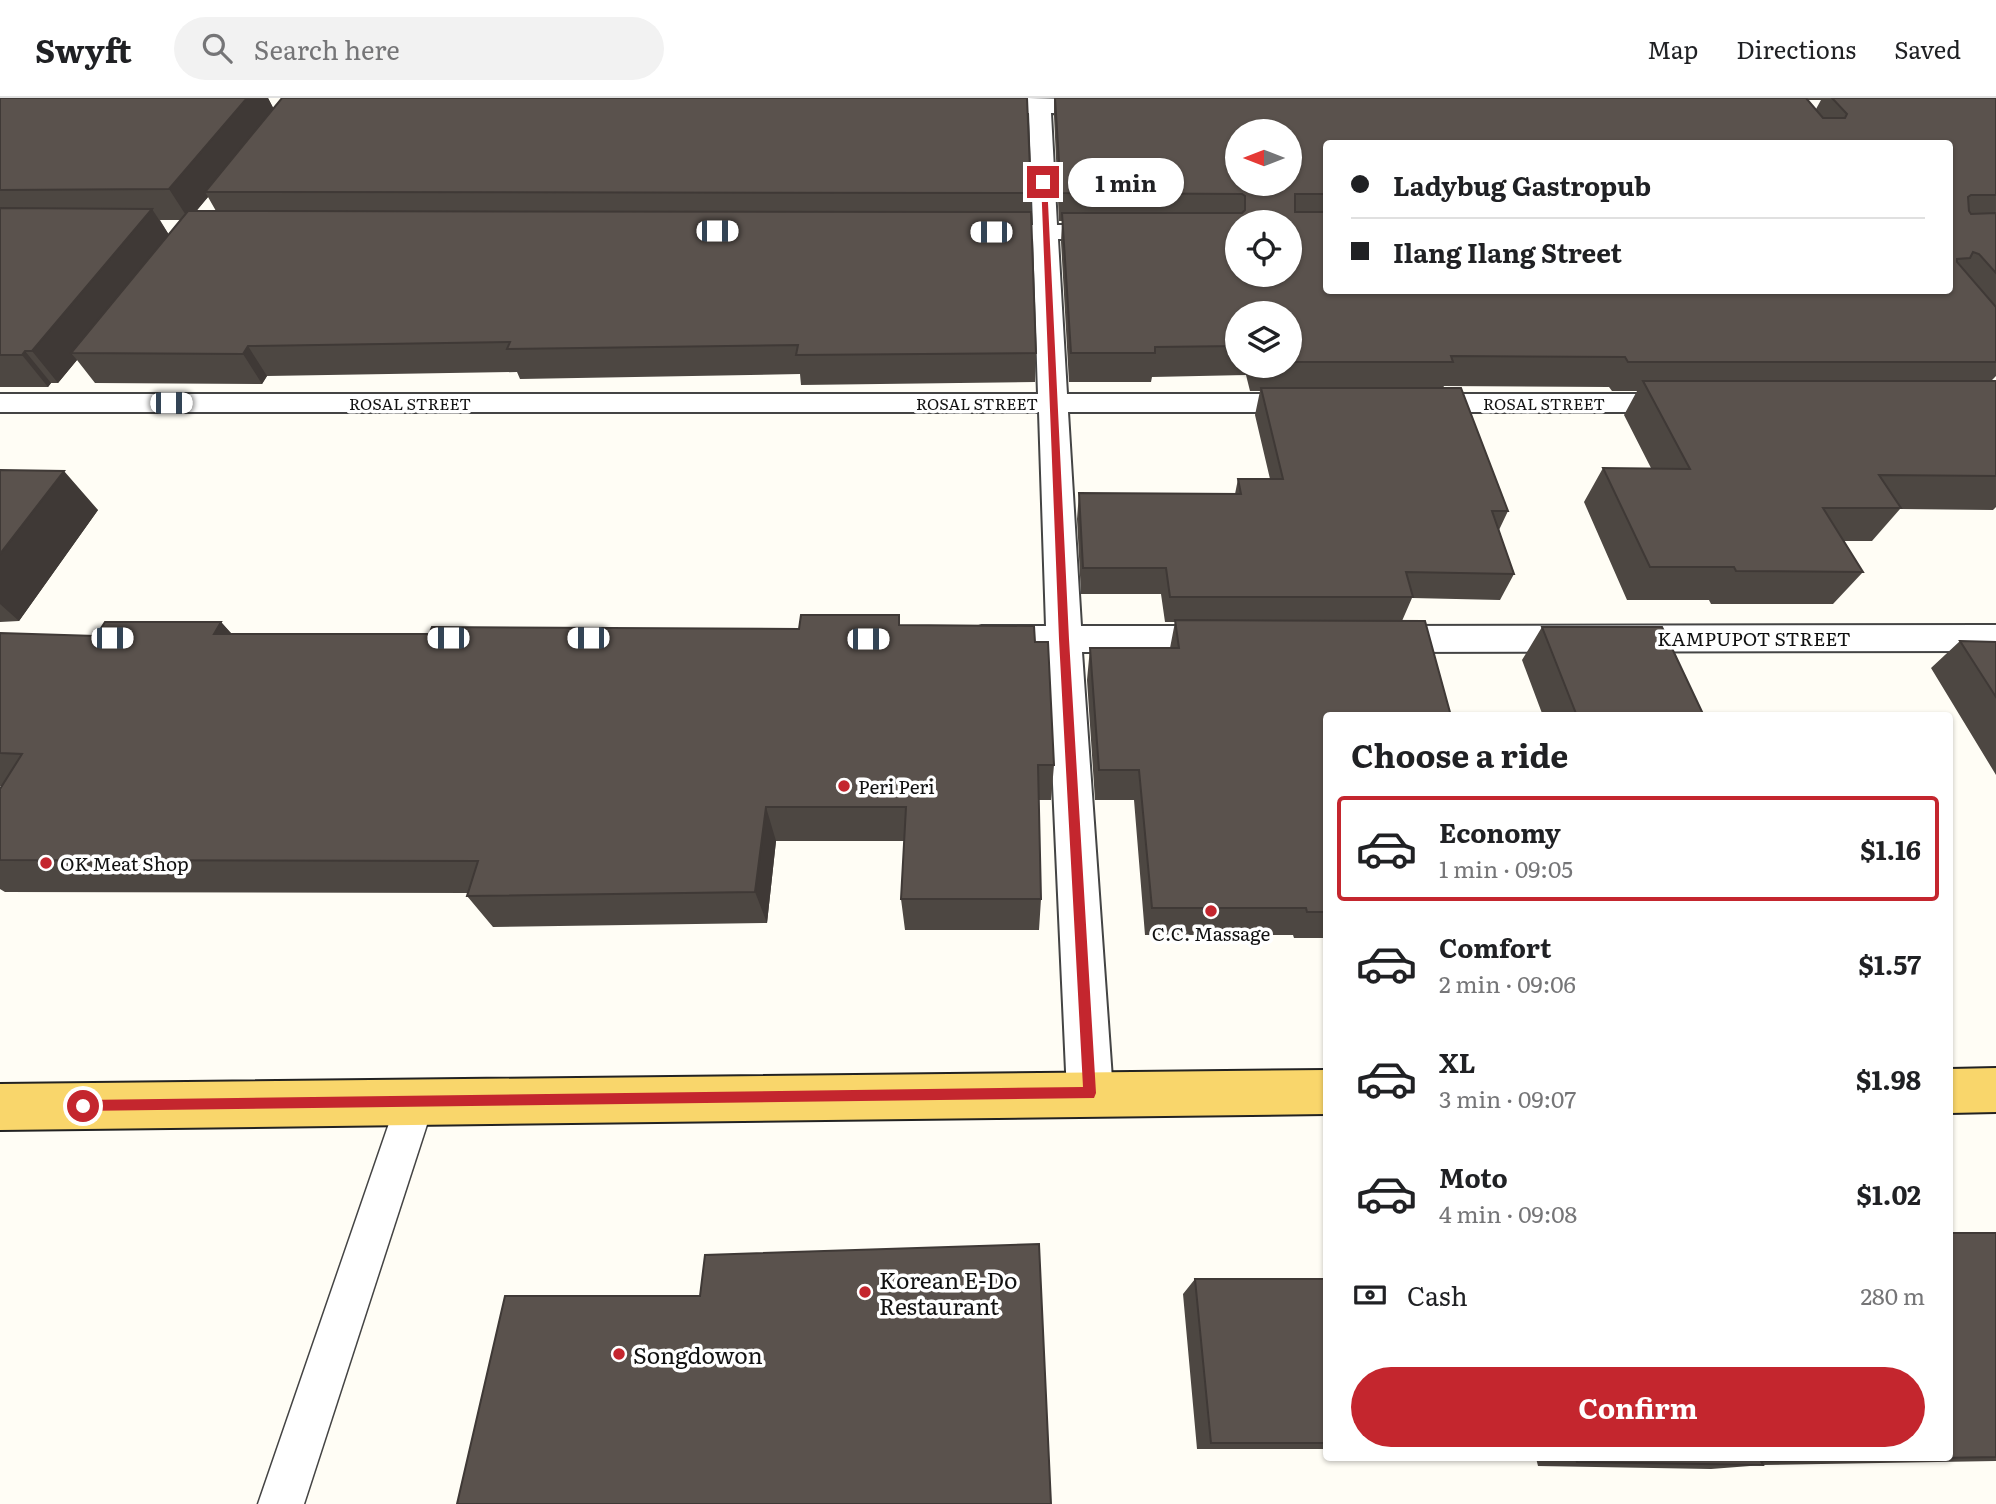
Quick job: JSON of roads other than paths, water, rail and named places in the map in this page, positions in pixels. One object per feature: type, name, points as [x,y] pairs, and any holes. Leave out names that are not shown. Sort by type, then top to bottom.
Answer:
[{"type":"main road","points":[[1953,1091],[1996,1090]]},
{"type":"main road","points":[[0,1107],[1323,1092]]},
{"type":"street","points":[[957,106],[1040,102],[1123,107]]},
{"type":"street","points":[[1040,102],[1064,639],[1090,1093]]},
{"type":"street","points":[[962,232],[1141,232]]},
{"type":"street","name":"ROSAL STREET","points":[[0,403],[69,392],[1054,404],[1331,404]]},
{"type":"street","name":"ROSAL STREET","points":[[1386,404],[1705,404]]},
{"type":"street","name":"KAMPUPOT STREET","points":[[1342,639],[1996,638]]},
{"type":"street","points":[[952,639],[1258,639]]},
{"type":"lane","points":[[281,1504],[415,1103]]},
{"type":"place","name":"Peri Peri","points":[[844,786]]},
{"type":"place","name":"OK Meat Shop","points":[[46,863]]},
{"type":"place","name":"C.C. Massage","points":[[1211,911]]},
{"type":"place","name":"Korean E-Do Restaurant","points":[[865,1292]]},
{"type":"place","name":"Songdowon","points":[[619,1354]]}]
